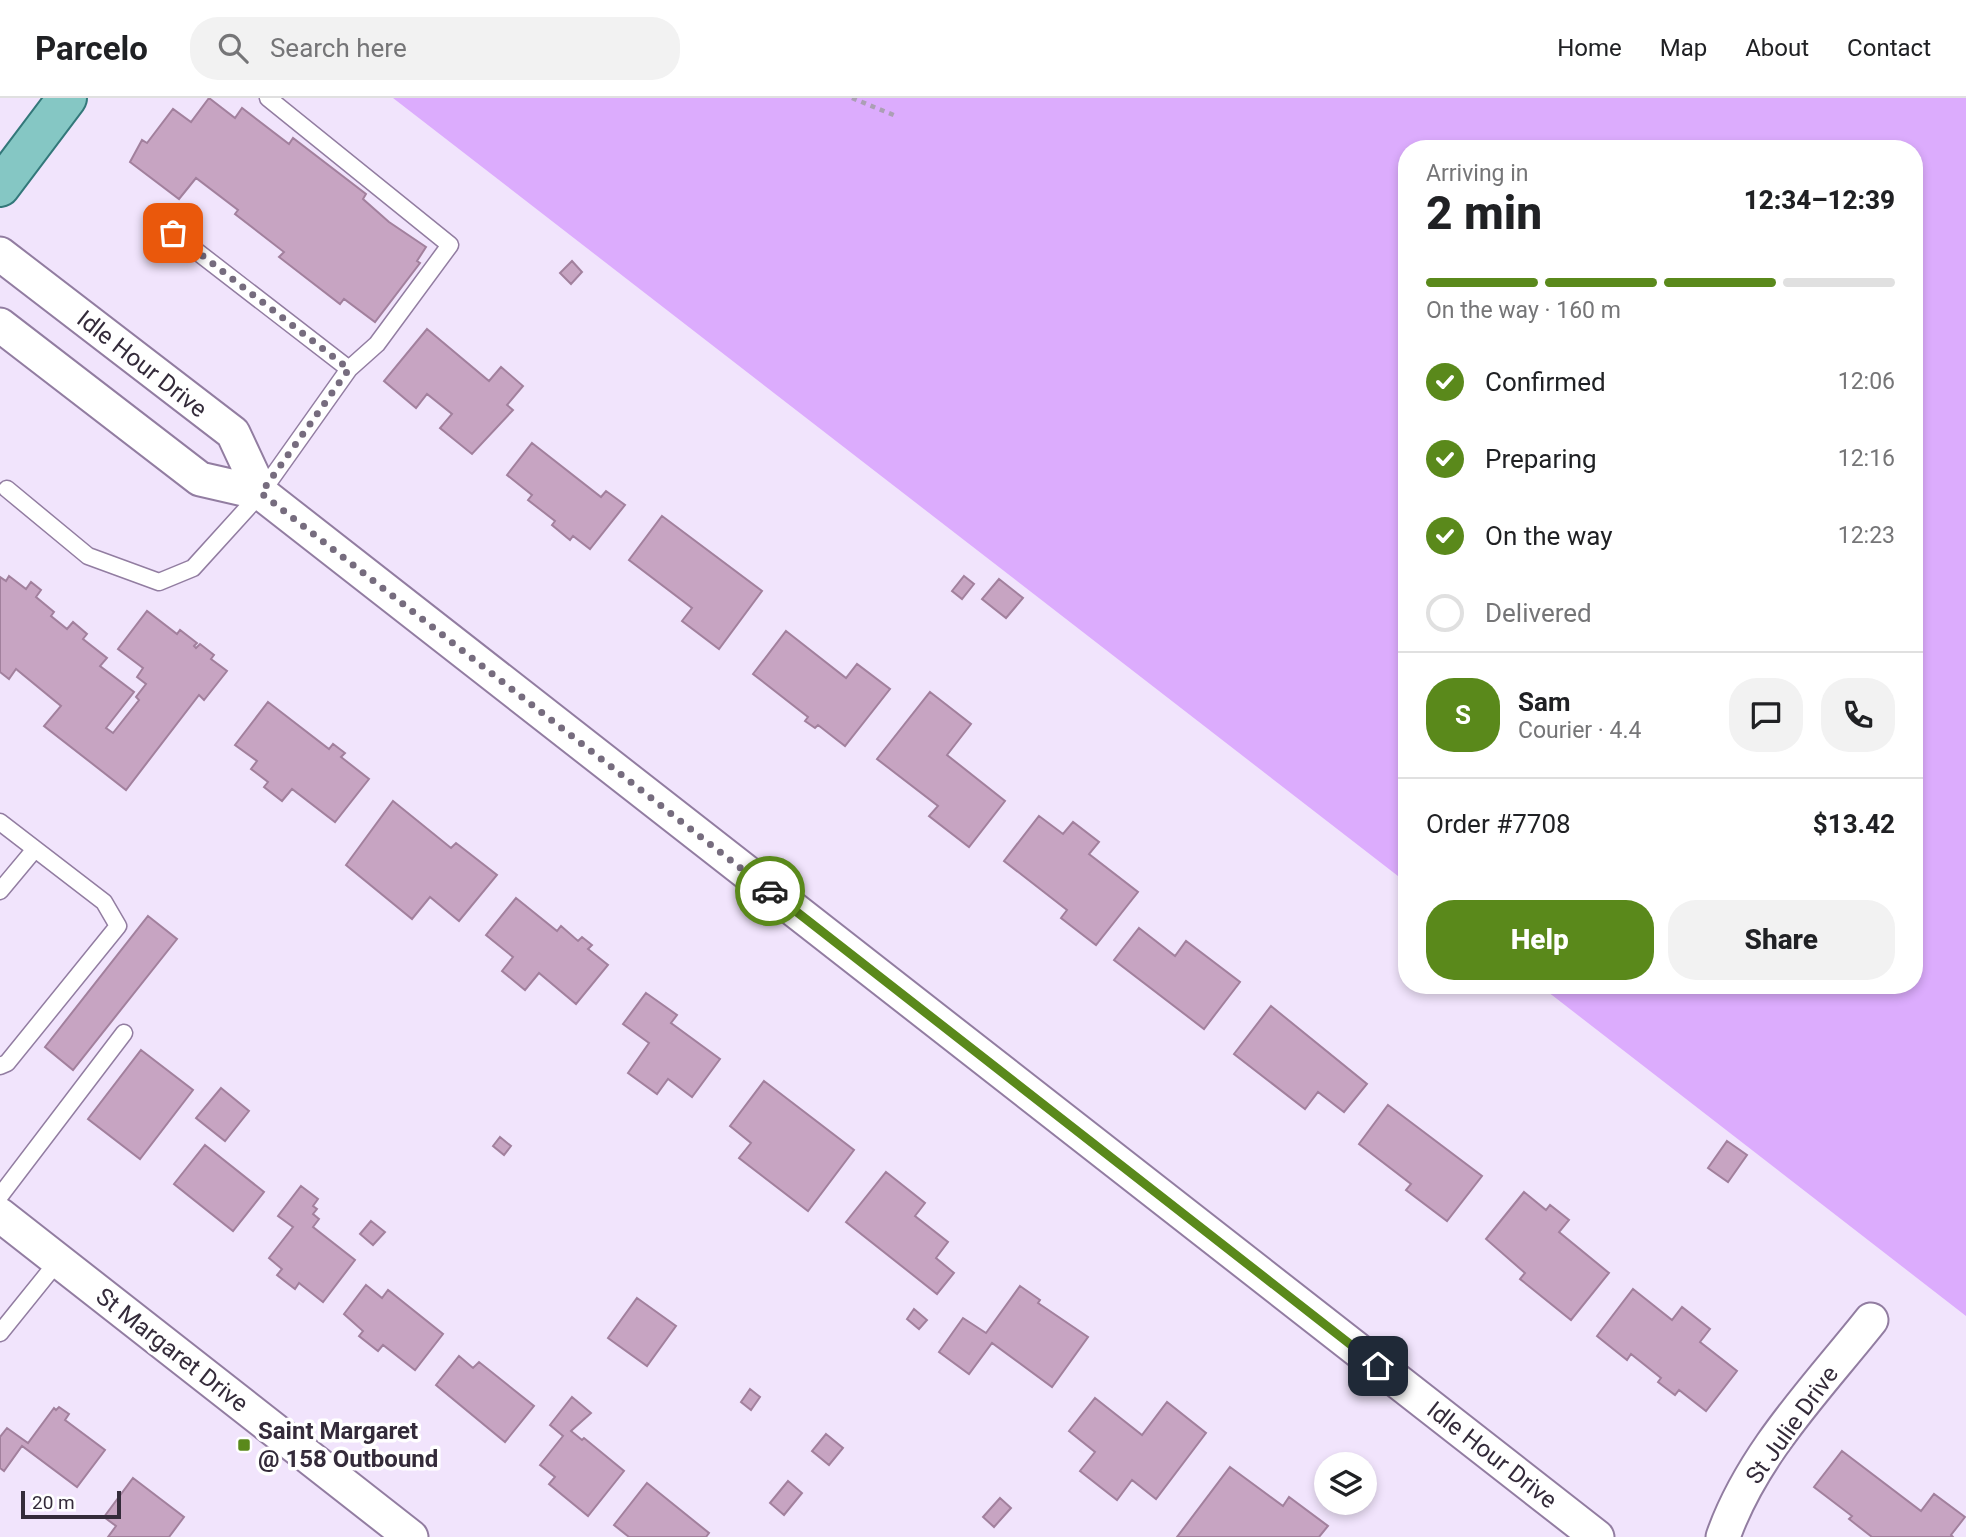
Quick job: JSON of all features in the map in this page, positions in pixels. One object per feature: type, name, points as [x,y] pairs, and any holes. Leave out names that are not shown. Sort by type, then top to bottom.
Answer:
[{"type":"main road","points":[[0,187],[67,98]]},
{"type":"street","name":"Idle Hour Drive","points":[[0,254],[233,433],[261,493]]},
{"type":"street","name":"Idle Hour Drive","points":[[0,325],[200,479],[261,493],[1597,1537]]},
{"type":"street","name":"St Margaret Drive","points":[[0,1215],[411,1537]]},
{"type":"street","name":"St Julie Drive","points":[[1723,1537],[1748,1482],[1773,1444],[1871,1320]]},
{"type":"lane","points":[[7,489],[88,556],[159,582],[193,568],[261,493],[349,369],[377,344],[450,245],[268,98]]},
{"type":"lane","points":[[173,233],[349,369]]},
{"type":"lane","points":[[0,822],[104,902],[118,926],[7,1063],[0,1066]]},
{"type":"lane","points":[[0,891],[34,849]]},
{"type":"lane","points":[[0,1196],[124,1033]]},
{"type":"lane","points":[[0,1333],[58,1261]]},
{"type":"path","points":[[852,98],[896,116]]},
{"type":"shaded area","points":[[393,98],[1966,98],[1966,1316],[1551,994],[1923,994],[1923,140],[1398,140],[1398,876]]},
{"type":"building","points":[[209,98],[235,118],[242,108],[289,144],[293,138],[366,194],[363,199],[389,222],[426,247],[417,261],[420,263],[375,322],[344,299],[340,304],[279,257],[284,252],[235,214],[238,210],[196,178],[179,199],[130,162],[142,140],[147,143],[173,109],[191,122]]},
{"type":"building","points":[[572,261],[582,272],[571,284],[560,273]]},
{"type":"building","points":[[427,329],[489,381],[501,367],[523,386],[507,405],[513,410],[472,454],[440,428],[452,414],[427,394],[416,408],[384,381]]},
{"type":"building","points":[[532,443],[601,497],[606,491],[625,505],[590,549],[573,536],[570,540],[552,525],[555,521],[528,500],[532,495],[507,475]]},
{"type":"building","points":[[662,516],[762,591],[719,649],[682,621],[692,608],[629,560]]},
{"type":"building","points":[[9,576],[26,589],[31,582],[41,590],[36,597],[54,612],[51,616],[67,629],[73,622],[87,634],[83,639],[107,658],[100,666],[134,692],[106,728],[113,733],[139,700],[136,697],[146,684],[137,677],[143,668],[118,649],[147,611],[177,634],[180,630],[197,643],[194,646],[196,648],[200,644],[214,655],[211,659],[227,671],[204,700],[199,695],[126,790],[44,726],[61,706],[16,669],[9,679],[0,672],[0,577],[6,581]]},
{"type":"building","points":[[964,576],[974,584],[962,599],[952,591]]},
{"type":"building","points":[[999,579],[1023,598],[1006,618],[982,599]]},
{"type":"building","points":[[786,631],[846,678],[857,664],[890,689],[845,746],[818,725],[815,728],[805,721],[808,717],[753,674]]},
{"type":"building","points":[[930,692],[971,724],[947,755],[1005,801],[969,847],[929,816],[938,806],[877,759]]},
{"type":"building","points":[[268,702],[329,749],[333,744],[345,753],[341,757],[369,779],[335,822],[292,789],[282,801],[264,787],[268,782],[251,769],[257,761],[235,745]]},
{"type":"building","points":[[393,801],[451,848],[456,843],[497,875],[459,921],[430,897],[412,919],[346,865]]},
{"type":"building","points":[[1039,816],[1063,834],[1073,822],[1099,842],[1089,854],[1138,892],[1096,945],[1061,918],[1067,910],[1004,861]]},
{"type":"building","points":[[516,898],[557,931],[561,926],[578,941],[582,937],[592,945],[588,949],[608,965],[576,1004],[539,973],[525,990],[502,971],[513,957],[486,935]]},
{"type":"building","points":[[148,916],[177,939],[73,1070],[45,1047]]},
{"type":"building","points":[[1139,928],[1175,956],[1186,941],[1240,982],[1204,1029],[1114,960]]},
{"type":"building","points":[[646,993],[677,1015],[671,1023],[720,1059],[692,1097],[668,1079],[657,1094],[628,1073],[649,1043],[623,1024]]},
{"type":"building","points":[[1271,1006],[1367,1084],[1344,1112],[1318,1092],[1305,1109],[1234,1054]]},
{"type":"building","points":[[141,1050],[193,1090],[140,1159],[88,1119]]},
{"type":"building","points":[[764,1081],[854,1150],[808,1211],[739,1158],[751,1143],[730,1126]]},
{"type":"building","points":[[221,1088],[249,1111],[225,1141],[196,1118]]},
{"type":"building","points":[[1388,1105],[1482,1176],[1447,1221],[1406,1190],[1411,1184],[1359,1144]]},
{"type":"building","points":[[500,1137],[511,1146],[504,1155],[493,1146]]},
{"type":"building","points":[[1727,1141],[1747,1155],[1728,1182],[1708,1168]]},
{"type":"building","points":[[205,1145],[264,1192],[233,1231],[174,1184]]},
{"type":"building","points":[[886,1172],[925,1203],[915,1216],[948,1242],[936,1258],[954,1273],[937,1294],[846,1222]]},
{"type":"building","points":[[301,1186],[318,1199],[313,1206],[317,1209],[313,1214],[319,1219],[313,1227],[355,1260],[323,1302],[299,1283],[295,1289],[277,1275],[282,1269],[269,1258],[293,1227],[278,1216]]},
{"type":"building","points":[[1524,1192],[1546,1210],[1550,1205],[1569,1220],[1559,1232],[1609,1273],[1571,1320],[1520,1279],[1525,1273],[1486,1239]]},
{"type":"building","points":[[371,1221],[385,1232],[373,1245],[360,1234]]},
{"type":"building","points":[[366,1285],[382,1298],[388,1290],[443,1334],[415,1370],[383,1345],[378,1351],[359,1336],[363,1331],[344,1314]]},
{"type":"building","points":[[1020,1286],[1040,1300],[1038,1303],[1088,1337],[1052,1387],[992,1343],[969,1374],[939,1352],[963,1318],[986,1333]]},
{"type":"building","points":[[1633,1289],[1672,1320],[1682,1307],[1710,1329],[1700,1342],[1737,1371],[1706,1411],[1679,1390],[1675,1395],[1658,1382],[1661,1378],[1631,1354],[1627,1360],[1597,1336]]},
{"type":"building","points":[[637,1298],[676,1326],[647,1366],[608,1338]]},
{"type":"building","points":[[914,1309],[927,1320],[919,1329],[907,1319]]},
{"type":"building","points":[[459,1356],[473,1368],[479,1362],[534,1406],[505,1442],[436,1385]]},
{"type":"building","points":[[750,1389],[760,1397],[751,1410],[741,1402]]},
{"type":"building","points":[[572,1397],[591,1413],[571,1431],[582,1440],[584,1438],[624,1471],[588,1516],[549,1484],[555,1477],[540,1465],[563,1436],[550,1425]]},
{"type":"building","points":[[1095,1398],[1142,1435],[1167,1402],[1206,1433],[1156,1499],[1132,1480],[1117,1500],[1080,1471],[1095,1452],[1069,1431]]},
{"type":"building","points":[[59,1407],[69,1414],[65,1420],[105,1450],[77,1487],[22,1446],[4,1471],[0,1468],[0,1437],[7,1428],[28,1443],[54,1408],[56,1410]]},
{"type":"building","points":[[826,1434],[843,1448],[829,1465],[812,1451]]},
{"type":"building","points":[[1842,1451],[1921,1511],[1934,1494],[1965,1517],[1951,1535],[1953,1537],[1872,1537],[1849,1519],[1852,1516],[1814,1487]]},
{"type":"building","points":[[1230,1467],[1283,1506],[1289,1497],[1328,1526],[1319,1537],[1177,1537]]},
{"type":"building","points":[[133,1478],[184,1517],[169,1537],[108,1537],[116,1526],[104,1517]]},
{"type":"building","points":[[788,1481],[802,1493],[784,1515],[770,1503]]},
{"type":"building","points":[[647,1483],[709,1533],[706,1537],[629,1537],[614,1525]]},
{"type":"building","points":[[1000,1498],[1011,1508],[994,1527],[983,1517]]},
{"type":"way so far","points":[[173,233],[349,369],[261,493],[770,891]]},
{"type":"place","name":"Saint Margaret @ 158 Outbound","points":[[244,1445]]},
{"type":"route","points":[[770,891],[1378,1366]]}]
